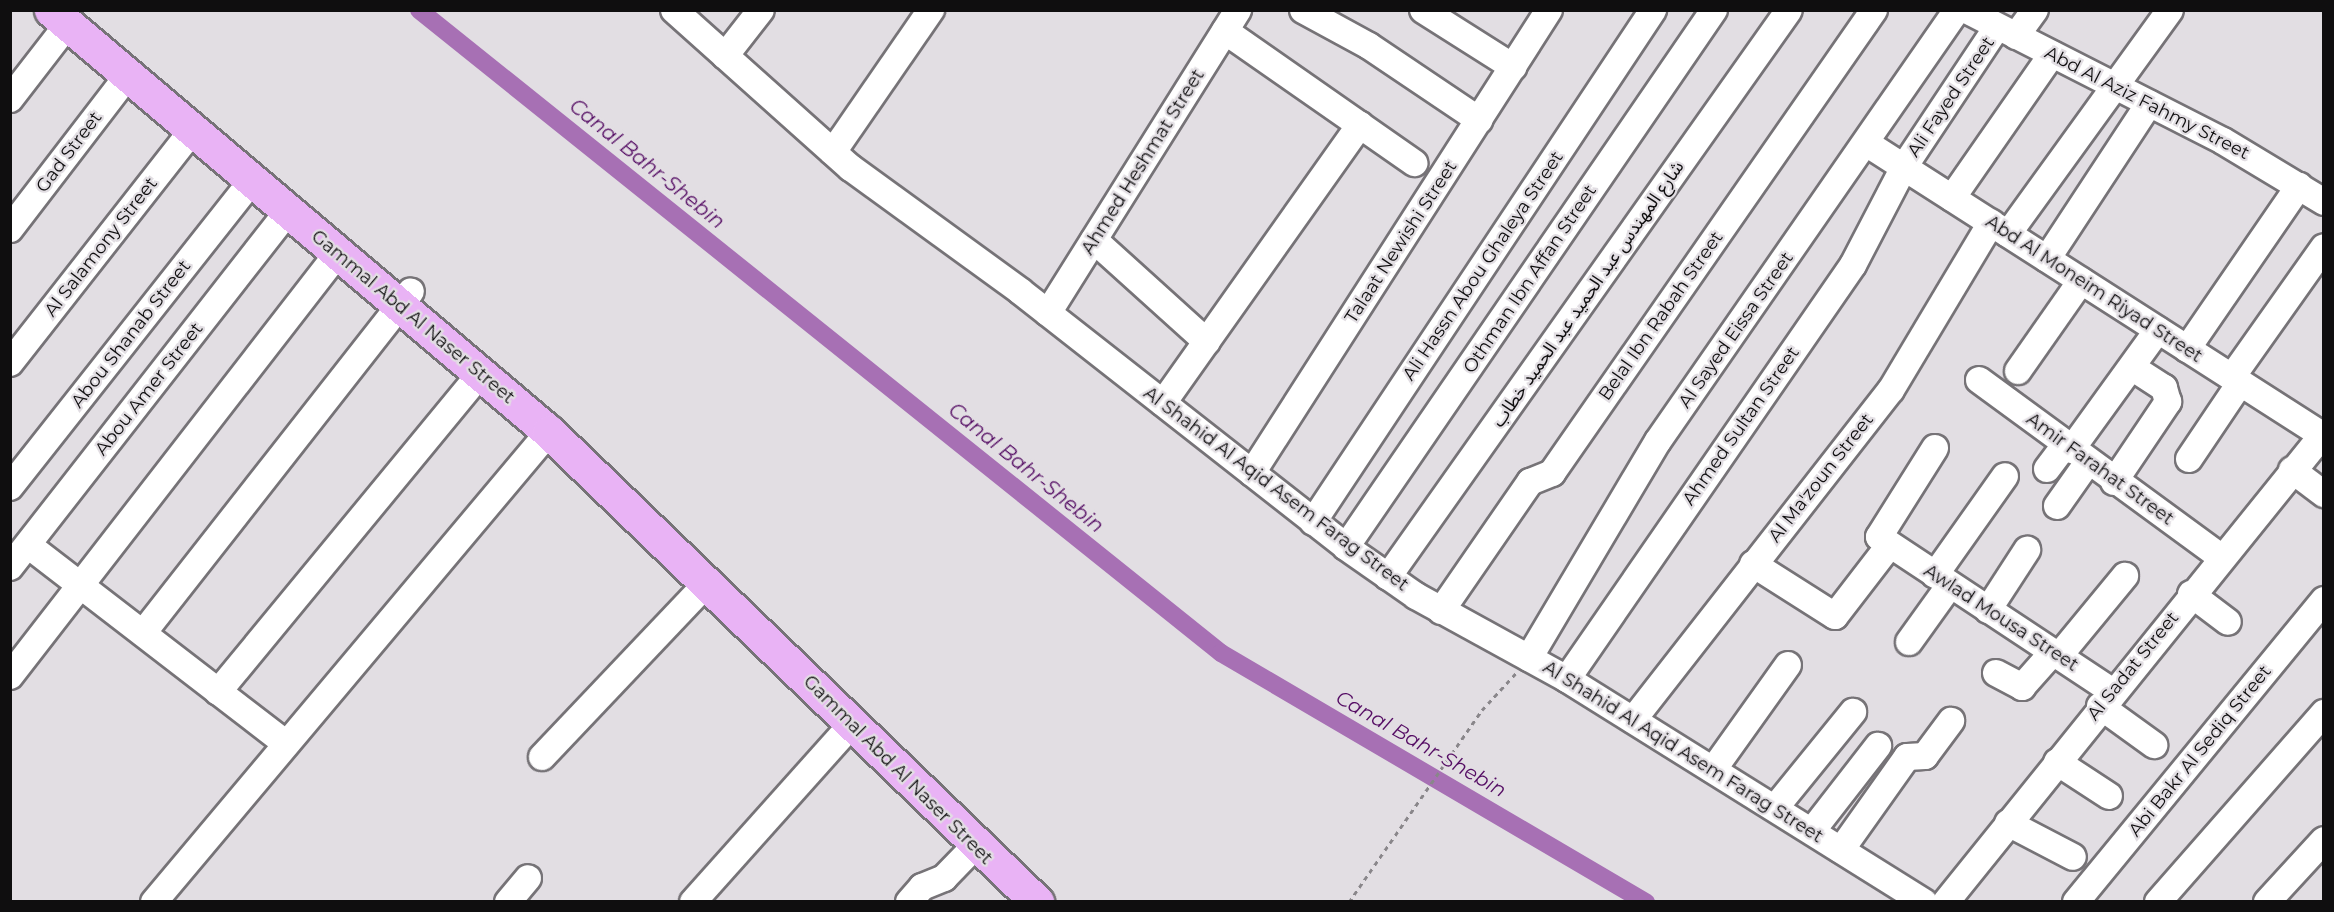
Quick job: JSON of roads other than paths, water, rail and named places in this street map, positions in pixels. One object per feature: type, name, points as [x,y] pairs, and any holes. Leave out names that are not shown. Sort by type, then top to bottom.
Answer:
[{"type":"main road","name":"Gammal Abd Al Naser Street","points":[[66,15],[128,75],[251,182],[338,253],[405,298],[480,374],[549,432],[745,626],[763,635],[851,725],[1036,902]]},
{"type":"main road","name":"Gammal Abd Al Naser Street","points":[[66,15],[638,493],[752,611],[763,635]]},
{"type":"street","name":"Al Shahid Al Aqid Asem Farag Street","points":[[674,10],[833,152],[1048,313],[1346,548],[1441,611],[1567,679],[1924,902]]},
{"type":"street","points":[[726,56],[761,10]]},
{"type":"street","points":[[833,152],[931,10]]},
{"type":"street","points":[[1304,10],[1369,46],[1479,120]]},
{"type":"street","points":[[1423,10],[1513,68]]},
{"type":"street","name":"Talaat Newishi Street","points":[[1252,473],[1549,10]]},
{"type":"street","name":"Ali Hassn Abou Ghaleya Street","points":[[1313,522],[1653,10]]},
{"type":"street","name":"Othman Ibn Affan Street","points":[[1346,548],[1714,10]]},
{"type":"street","name":"شارع المهندس عبد الحميد عبد الحميد خطاب","points":[[1388,577],[1789,10]]},
{"type":"street","name":"Belal Ibn Rabah Street","points":[[1441,611],[1530,482],[1552,473],[1874,10]]},
{"type":"street","name":"Al Sayed Eissa Street","points":[[1529,658],[1658,441],[1957,10]]},
{"type":"street","name":"Abd Al Aziz Fahmy Street","points":[[1966,10],[2150,104],[2324,202]]},
{"type":"street","name":"Ali Fayed Street","points":[[1904,167],[2007,31],[2035,10]]},
{"type":"street","name":"Al Ma'zoun Street","points":[[1633,720],[1891,390],[1999,229],[2170,10]]},
{"type":"street","points":[[10,99],[66,15]]},
{"type":"street","points":[[1232,21],[1360,125],[1414,163]]},
{"type":"street","name":"Ahmed Heshmat Street","points":[[1048,313],[1232,21]]},
{"type":"street","points":[[1952,198],[2052,54]]},
{"type":"street","name":"Gad Street","points":[[10,229],[128,75]]},
{"type":"street","points":[[2047,259],[2150,104]]},
{"type":"street","points":[[1163,403],[1360,125]]},
{"type":"street","name":"Al Salamony Street","points":[[10,363],[192,131]]},
{"type":"street","name":"Abd Al Moneim Riyad Street","points":[[1866,143],[2323,434]]},
{"type":"street","name":"Ahmed Sultan Street","points":[[1567,679],[1853,265],[1904,167]]},
{"type":"street","name":"Abou Shanab Street","points":[[10,487],[251,182]]},
{"type":"street","points":[[2187,349],[2299,186]]},
{"type":"street","name":"Abou Amer Street","points":[[10,567],[287,212]]},
{"type":"street","points":[[1094,240],[1207,342]]},
{"type":"street","points":[[2189,459],[2236,380],[2324,247]]},
{"type":"street","points":[[10,676],[338,253]]},
{"type":"street","points":[[2018,370],[2081,281]]},
{"type":"street","points":[[143,633],[405,298]]},
{"type":"street","points":[[2057,506],[2075,452],[2158,330]]},
{"type":"street","points":[[2114,482],[2168,402],[2164,388],[2132,367]]},
{"type":"street","points":[[218,692],[480,374]]},
{"type":"street","name":"Amir Farahat Street","points":[[1979,380],[2114,482],[2222,556]]},
{"type":"street","points":[[154,902],[549,432]]},
{"type":"street","name":"Al Sadat Street","points":[[1946,902],[2106,698],[2323,434]]},
{"type":"street","points":[[1753,564],[1835,616],[1889,546],[1879,532],[1935,448]]},
{"type":"street","points":[[2047,470],[2075,452]]},
{"type":"street","points":[[2292,470],[2324,494]]},
{"type":"street","points":[[1909,642],[1942,580],[2005,476]]},
{"type":"street","points":[[28,545],[286,744]]},
{"type":"street","name":"Awlad Mousa Street","points":[[1889,546],[2056,654],[2106,698],[2154,746]]},
{"type":"street","points":[[1988,610],[2027,550]]},
{"type":"street","points":[[1996,673],[2022,687],[2056,654],[2125,576]]},
{"type":"street","points":[[542,757],[705,585]]},
{"type":"street","points":[[2191,594],[2228,622]]},
{"type":"street","name":"Abi Bakr Al Sediq Street","points":[[2076,902],[2324,600]]},
{"type":"street","points":[[1713,770],[1788,665]]},
{"type":"street","points":[[1775,808],[1853,712]]},
{"type":"street","points":[[2158,902],[2324,713]]},
{"type":"street","points":[[1841,850],[1907,757],[1925,756],[1951,721]]},
{"type":"street","points":[[693,902],[851,725]]},
{"type":"street","points":[[1812,831],[1878,746]]},
{"type":"street","points":[[2057,762],[2109,795]]},
{"type":"street","points":[[2008,823],[2073,857]]},
{"type":"street","points":[[2267,902],[2324,840]]},
{"type":"street","points":[[909,902],[922,887],[944,878],[975,846]]},
{"type":"street","points":[[508,902],[528,878]]},
{"type":"waterway","name":"Canal Bahr-Shebin","points":[[419,10],[1221,653],[1646,902]]}]
